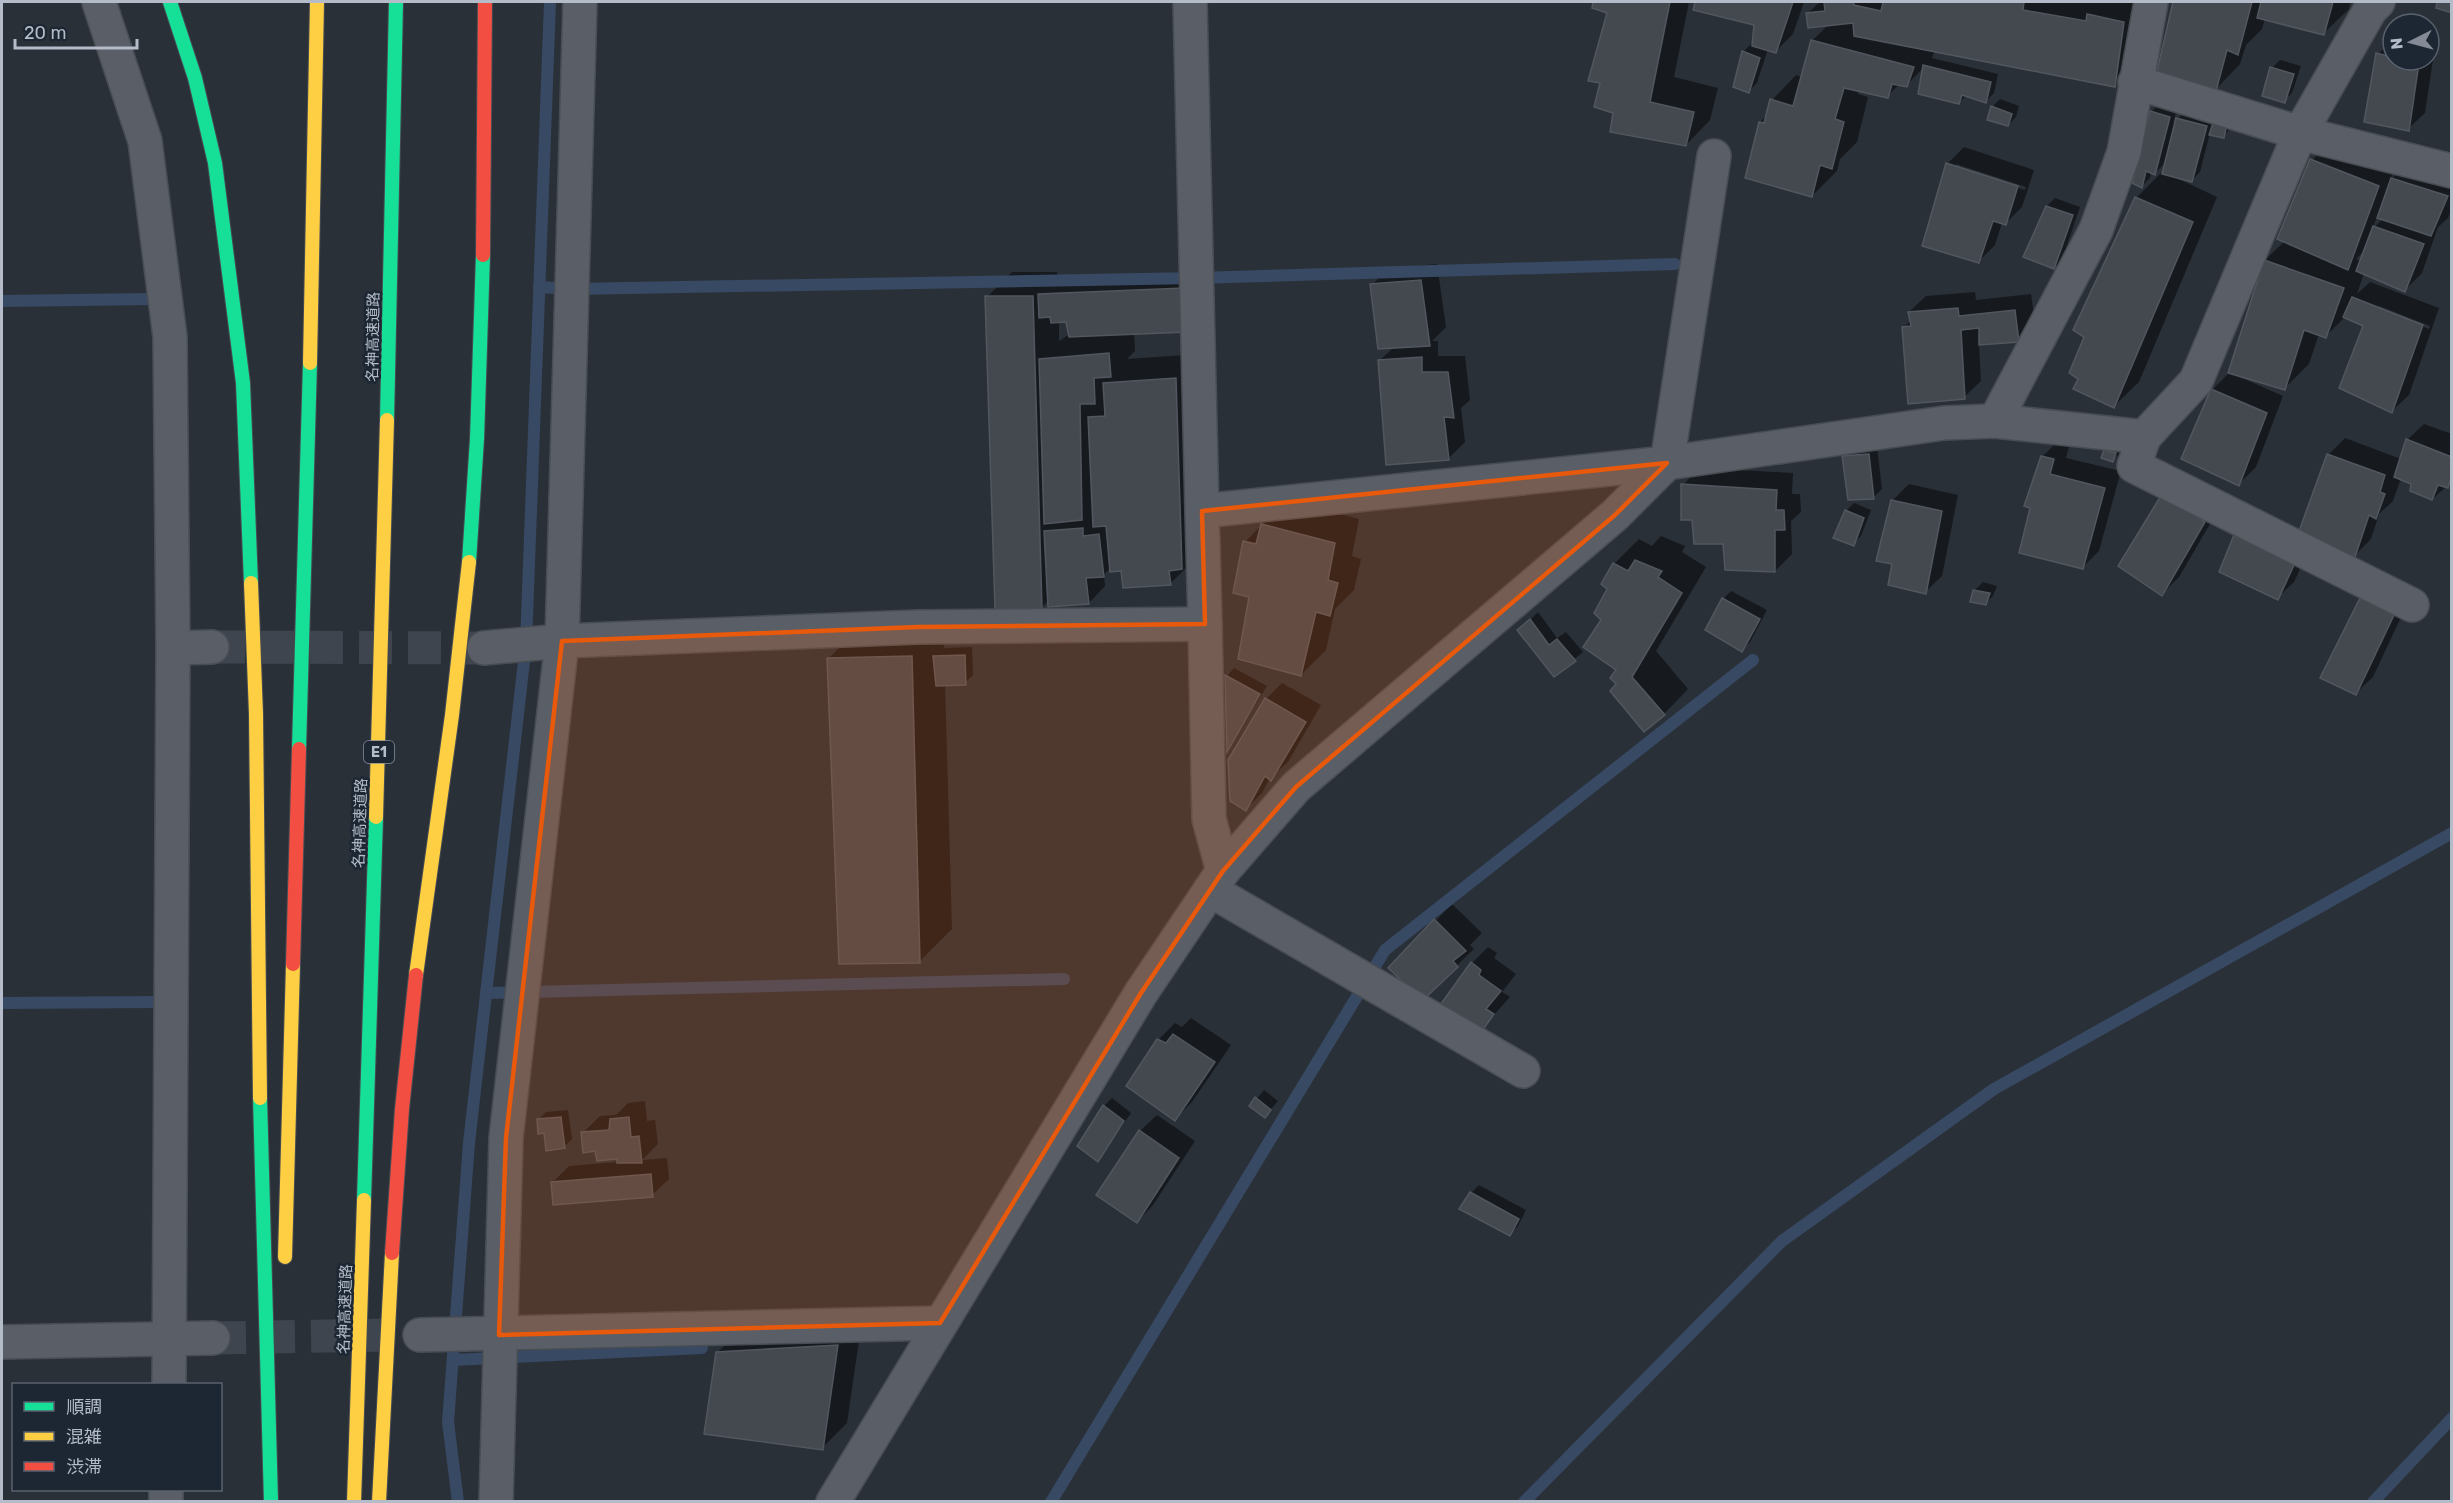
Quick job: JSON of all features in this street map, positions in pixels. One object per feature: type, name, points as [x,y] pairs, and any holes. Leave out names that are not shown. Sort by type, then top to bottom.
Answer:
[{"type":"highway","points":[[170,2],[195,78],[215,163],[243,383],[256,714],[260,1091],[271,1502]]},
{"type":"highway","points":[[284,1276],[307,506],[317,2]]},
{"type":"highway","name":"名神高速道路","points":[[354,1502],[383,622],[396,2]]},
{"type":"highway","points":[[379,1502],[401,1110],[421,933],[442,795],[467,581],[480,363],[485,2]]},
{"type":"highway","points":[[277,1502],[282,1359]]},
{"type":"street","points":[[99,2],[146,141],[170,337],[173,648],[169,1383]]},
{"type":"street","points":[[496,1502],[506,1138],[562,641],[580,2]]},
{"type":"street","points":[[1190,2],[1209,819],[1216,880]]},
{"type":"street","points":[[1995,421],[2096,230],[2124,152],[2151,2]]},
{"type":"street","points":[[2379,2],[2370,10],[2300,133],[2196,381],[2144,436],[2134,466],[2412,605]]},
{"type":"street","points":[[2135,82],[2300,133],[2451,171]]},
{"type":"street","points":[[834,1502],[1141,993],[1216,880],[1296,787],[1616,515],[1667,463],[1714,156]]},
{"type":"street","points":[[1202,511],[1667,463],[1944,423],[1995,421],[2144,436]]},
{"type":"street","points":[[484,648],[562,641],[918,627],[1205,624]]},
{"type":"street","points":[[173,648],[212,647]]},
{"type":"street","points":[[1216,880],[1523,1071]]},
{"type":"street","points":[[420,1335],[499,1335],[940,1323]]},
{"type":"street","points":[[2,1342],[213,1338]]},
{"type":"highlighted area","points":[[1667,463],[1615,515],[1296,787],[1223,871],[1141,993],[940,1323],[499,1335],[506,1138],[562,641],[918,627],[1205,624],[1202,511]]},
{"type":"building","points":[[1593,2],[1670,2],[1650,102],[1694,112],[1686,146],[1610,132],[1613,113],[1594,107],[1600,83],[1588,81],[1607,13],[1592,8]]},
{"type":"building","points":[[1695,2],[1793,2],[1776,53],[1752,46],[1754,25],[1693,10]]},
{"type":"building","points":[[1824,2],[1853,2],[1854,5],[1881,11],[1883,2],[2024,2],[2023,10],[2086,21],[2087,14],[2124,22],[2115,87],[1854,36],[1853,23],[1808,28],[1806,13],[1825,11]]},
{"type":"building","points":[[2173,2],[2252,2],[2238,55],[2227,50],[2216,91],[2157,71]]},
{"type":"building","points":[[2261,2],[2333,2],[2324,35],[2257,18]]},
{"type":"building","points":[[2437,2],[2452,2],[2452,13],[2436,8]]},
{"type":"building","points":[[1811,40],[1914,67],[1907,87],[1892,84],[1888,98],[1844,88],[1835,119],[1844,122],[1832,169],[1820,165],[1812,197],[1745,178],[1759,122],[1764,123],[1770,99],[1793,106]]},
{"type":"building","points":[[1742,51],[1760,58],[1749,93],[1733,87]]},
{"type":"building","points":[[2376,53],[2381,54],[2381,72],[2418,72],[2409,131],[2364,122]]},
{"type":"building","points":[[1923,65],[1991,82],[1986,103],[1962,95],[1959,104],[1918,94]]},
{"type":"building","points":[[2270,67],[2294,74],[2285,103],[2262,96]]},
{"type":"building","points":[[1991,106],[2012,114],[2008,126],[1987,120]]},
{"type":"building","points":[[2150,111],[2170,117],[2155,175],[2146,171],[2142,188],[2132,183]]},
{"type":"building","points":[[2176,118],[2207,126],[2192,182],[2162,174]]},
{"type":"building","points":[[2214,120],[2227,123],[2224,138],[2209,135]]},
{"type":"building","points":[[2310,159],[2379,186],[2348,270],[2277,239]]},
{"type":"building","points":[[1946,163],[2018,186],[2006,225],[1993,221],[1979,263],[1922,246]]},
{"type":"building","points":[[2391,178],[2448,196],[2431,236],[2377,218]]},
{"type":"building","points":[[2135,197],[2193,222],[2114,408],[2073,389],[2078,379],[2069,373],[2084,337],[2073,330]]},
{"type":"building","points":[[2046,206],[2073,215],[2054,269],[2023,257]]},
{"type":"building","points":[[2373,226],[2424,244],[2405,292],[2356,271]]},
{"type":"building","points":[[2264,260],[2344,288],[2326,338],[2304,330],[2285,390],[2228,373]]},
{"type":"building","points":[[1421,280],[1430,346],[1378,349],[1370,284]]},
{"type":"building","points":[[1184,288],[1187,332],[1069,337],[1066,322],[1051,323],[1050,317],[1039,318],[1038,294]]},
{"type":"building","points":[[985,296],[1033,296],[1042,609],[995,609]]},
{"type":"building","points":[[2352,297],[2423,325],[2392,413],[2339,388],[2363,326],[2343,317]]},
{"type":"building","points":[[1958,308],[1959,316],[2015,310],[2019,342],[1979,345],[1979,328],[1961,330],[1965,399],[1908,404],[1902,327],[1911,326],[1908,312]]},
{"type":"building","points":[[1109,353],[1111,377],[1094,378],[1095,404],[1080,404],[1082,520],[1044,524],[1039,359]]},
{"type":"building","points":[[1422,357],[1422,372],[1448,372],[1454,418],[1444,417],[1449,460],[1386,465],[1378,360]]},
{"type":"building","points":[[1176,378],[1182,569],[1169,571],[1171,585],[1123,588],[1121,571],[1110,572],[1106,526],[1093,527],[1088,417],[1105,416],[1103,383]]},
{"type":"building","points":[[2211,389],[2267,413],[2239,486],[2181,459]]},
{"type":"building","points":[[2406,439],[2452,457],[2452,476],[2448,488],[2438,485],[2432,500],[2410,491],[2411,484],[2394,477]]},
{"type":"building","points":[[2104,450],[2116,453],[2113,462],[2101,458]]},
{"type":"building","points":[[1869,454],[1874,499],[1848,500],[1842,456]]},
{"type":"building","points":[[2327,454],[2385,475],[2380,492],[2385,494],[2376,519],[2369,515],[2355,557],[2298,534]]},
{"type":"building","points":[[2041,456],[2054,459],[2050,474],[2105,488],[2083,569],[2019,553],[2030,508],[2024,506]]},
{"type":"building","points":[[1681,484],[1777,490],[1776,510],[1784,510],[1785,530],[1775,530],[1775,572],[1725,570],[1723,544],[1694,544],[1692,520],[1681,520]]},
{"type":"building","points":[[2162,494],[2205,522],[2162,596],[2118,566]]},
{"type":"building","points":[[1891,500],[1942,511],[1926,594],[1888,585],[1892,564],[1876,561]]},
{"type":"building","points":[[1845,510],[1864,518],[1854,546],[1833,538]]},
{"type":"building","points":[[1261,524],[1335,543],[1328,580],[1338,583],[1330,616],[1316,612],[1301,676],[1238,659],[1249,597],[1233,593],[1243,541],[1256,544]]},
{"type":"building","points":[[1083,528],[1083,536],[1099,534],[1104,577],[1086,578],[1089,604],[1048,607],[1044,531]]},
{"type":"building","points":[[2234,535],[2294,565],[2278,600],[2219,572]]},
{"type":"building","points":[[1635,560],[1662,571],[1658,577],[1682,593],[1632,677],[1665,715],[1644,732],[1610,691],[1616,684],[1610,678],[1616,670],[1583,647],[1601,620],[1594,613],[1607,589],[1601,584],[1613,563],[1628,571]]},
{"type":"building","points":[[1973,590],[1990,593],[1986,605],[1970,602]]},
{"type":"building","points":[[1722,598],[1760,619],[1742,652],[1705,630]]},
{"type":"building","points":[[2360,598],[2394,615],[2356,695],[2320,678]]},
{"type":"building","points":[[1530,619],[1549,645],[1557,639],[1576,661],[1554,677],[1517,630]]},
{"type":"building","points":[[965,655],[966,685],[936,686],[933,656]]},
{"type":"building","points":[[912,656],[920,963],[839,964],[827,658]]},
{"type":"building","points":[[1225,675],[1260,694],[1227,752]]},
{"type":"building","points":[[1265,698],[1306,722],[1271,781],[1265,776],[1246,811],[1230,801],[1228,760]]},
{"type":"building","points":[[1434,919],[1466,951],[1453,961],[1458,967],[1423,1000],[1388,968]]},
{"type":"building","points":[[1471,962],[1481,970],[1479,975],[1501,991],[1486,1009],[1494,1014],[1482,1031],[1438,1008]]},
{"type":"building","points":[[1173,1034],[1215,1062],[1175,1121],[1126,1086],[1157,1039],[1166,1043]]},
{"type":"building","points":[[1255,1097],[1271,1110],[1265,1118],[1249,1106]]},
{"type":"building","points":[[1103,1105],[1124,1121],[1098,1162],[1077,1146]]},
{"type":"building","points":[[561,1117],[565,1148],[546,1151],[544,1133],[538,1134],[537,1119]]},
{"type":"building","points":[[629,1117],[631,1137],[639,1136],[642,1163],[617,1163],[617,1159],[597,1161],[595,1151],[583,1153],[581,1132],[609,1130],[610,1119]]},
{"type":"building","points":[[1139,1130],[1179,1158],[1137,1223],[1096,1195]]},
{"type":"building","points":[[651,1174],[653,1197],[553,1205],[551,1182]]},
{"type":"building","points":[[1470,1192],[1519,1219],[1510,1236],[1459,1209]]},
{"type":"building","points":[[838,1345],[823,1450],[704,1434],[716,1352]]},
{"type":"waterway","points":[[458,1502],[448,1422],[469,1143],[526,644],[550,2]]},
{"type":"waterway","points":[[539,287],[572,289],[1197,278],[1675,264]]},
{"type":"waterway","points":[[2,301],[151,299]]},
{"type":"waterway","points":[[1051,1502],[1385,950],[1753,660]]},
{"type":"waterway","points":[[1524,1502],[1782,1241],[1994,1089],[2452,833]]},
{"type":"waterway","points":[[486,993],[1064,979]]},
{"type":"waterway","points":[[2,1003],[160,1002]]},
{"type":"waterway","points":[[453,1360],[702,1348]]},
{"type":"waterway","points":[[2373,1502],[2452,1418]]},
{"type":"tunnel","points":[[212,647],[484,648]]},
{"type":"tunnel","points":[[213,1338],[388,1335]]},
{"type":"traffic: fast","points":[[170,2],[195,78],[215,163],[243,383],[251,583]]},
{"type":"traffic: fast","points":[[387,420],[396,2]]},
{"type":"traffic: fast","points":[[469,562],[477,439],[483,255]]},
{"type":"traffic: fast","points":[[299,749],[310,363]]},
{"type":"traffic: fast","points":[[364,1200],[376,817]]},
{"type":"traffic: fast","points":[[260,1098],[271,1502]]},
{"type":"traffic: slow","points":[[310,363],[317,2]]},
{"type":"traffic: slow","points":[[376,817],[387,420]]},
{"type":"traffic: slow","points":[[416,975],[452,715],[469,562]]},
{"type":"traffic: slow","points":[[251,583],[256,714],[260,1098]]},
{"type":"traffic: slow","points":[[285,1257],[293,964]]},
{"type":"traffic: slow","points":[[354,1502],[364,1200]]},
{"type":"traffic: slow","points":[[379,1502],[392,1253]]},
{"type":"traffic: jam","points":[[483,255],[485,2]]},
{"type":"traffic: jam","points":[[293,964],[299,749]]},
{"type":"traffic: jam","points":[[392,1253],[402,1109],[416,975]]}]
